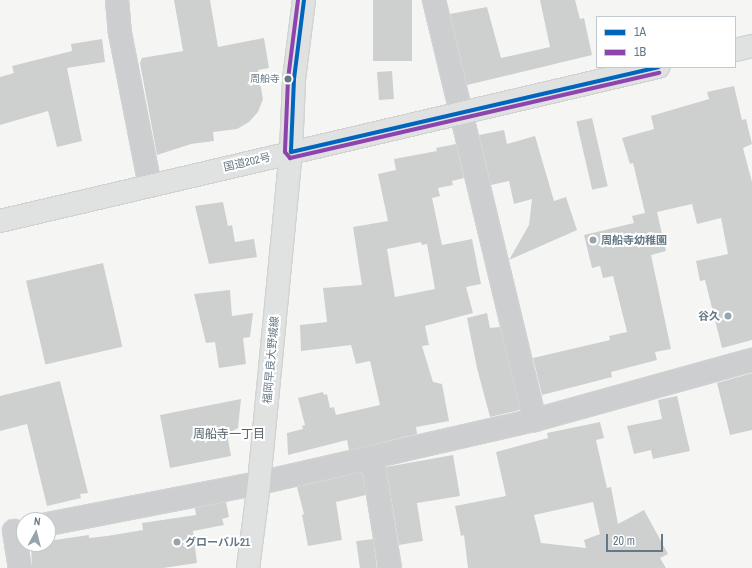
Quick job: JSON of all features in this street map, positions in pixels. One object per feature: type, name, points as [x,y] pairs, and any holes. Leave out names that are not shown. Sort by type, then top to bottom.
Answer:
[{"type":"main road","name":"福岡早良大野城線","points":[[248,568],[259,483],[291,152],[294,79],[304,0]]},
{"type":"main road","points":[[736,50],[752,46]]},
{"type":"main road","name":"国道202号","points":[[0,221],[654,68]]},
{"type":"street","points":[[117,0],[120,33],[150,186]]},
{"type":"street","points":[[434,0],[536,420]]},
{"type":"street","points":[[56,522],[259,483],[536,420],[752,360]]},
{"type":"street","points":[[372,457],[390,568]]},
{"type":"street","points":[[13,531],[20,568]]},
{"type":"building","points":[[174,0],[210,0],[218,47],[264,38],[269,68],[258,70],[263,99],[258,112],[249,122],[237,129],[213,132],[214,141],[191,144],[157,155],[140,63],[142,58],[183,51]]},
{"type":"building","points":[[373,0],[412,0],[412,61],[373,61]]},
{"type":"building","points":[[540,0],[575,0],[580,19],[584,18],[592,55],[467,85],[450,14],[487,7],[501,58],[550,47]]},
{"type":"building","points":[[102,39],[105,62],[67,68],[82,141],[57,147],[48,111],[0,125],[0,77],[14,73],[12,66],[72,51],[71,44]]},
{"type":"building","points":[[392,71],[394,99],[379,100],[377,72]]},
{"type":"building","points":[[734,86],[742,120],[746,119],[752,144],[743,148],[752,182],[752,340],[722,348],[705,280],[700,281],[696,261],[728,254],[721,218],[697,224],[692,204],[657,212],[666,251],[651,255],[671,349],[655,352],[657,360],[611,372],[612,377],[542,395],[533,358],[610,340],[609,336],[627,332],[613,276],[603,278],[600,266],[592,268],[584,235],[634,223],[632,216],[645,213],[633,163],[630,164],[622,138],[654,129],[651,116],[709,99],[707,92]]},
{"type":"building","points":[[592,118],[608,186],[592,190],[576,122]]},
{"type":"building","points":[[504,130],[507,144],[535,136],[554,201],[566,197],[577,230],[509,260],[529,225],[532,199],[514,204],[509,181],[491,185],[479,135]]},
{"type":"building","points":[[456,144],[464,178],[452,181],[453,185],[438,188],[440,196],[432,198],[442,245],[472,239],[481,284],[466,287],[473,313],[425,326],[429,345],[422,346],[433,382],[442,384],[449,421],[416,427],[417,434],[349,450],[347,440],[288,455],[287,433],[303,429],[302,426],[305,425],[298,398],[323,392],[324,395],[327,394],[330,408],[334,407],[336,415],[380,405],[370,361],[356,364],[351,345],[301,351],[300,325],[327,322],[323,288],[362,285],[353,227],[388,221],[378,174],[396,170],[394,159],[437,151],[436,148]],"holes":[[[421,242],[422,245],[427,244],[435,289],[395,297],[387,249]]]},
{"type":"building","points":[[223,202],[228,226],[232,225],[235,242],[254,239],[257,257],[209,264],[195,206]]},
{"type":"building","points":[[103,263],[122,347],[45,365],[26,281]]},
{"type":"building","points":[[230,290],[232,316],[253,313],[250,337],[243,338],[246,364],[219,368],[215,342],[206,343],[194,294]]},
{"type":"building","points":[[487,313],[490,328],[500,327],[520,410],[490,417],[477,368],[467,318]]},
{"type":"building","points":[[752,373],[752,430],[730,435],[717,383]]},
{"type":"building","points":[[60,381],[88,493],[80,494],[81,498],[47,506],[27,424],[0,431],[0,396]]},
{"type":"building","points":[[677,396],[690,451],[653,459],[651,450],[634,454],[627,426],[662,419],[658,400]]},
{"type":"building","points":[[241,399],[238,428],[227,434],[231,456],[170,468],[160,415]]},
{"type":"building","points":[[600,422],[604,438],[596,440],[607,488],[611,487],[618,524],[644,510],[668,554],[660,558],[666,568],[468,568],[464,535],[461,536],[455,506],[506,496],[496,452],[548,438],[547,433]],"holes":[[[593,502],[600,534],[584,540],[586,548],[541,543],[534,515]]]},
{"type":"building","points":[[453,455],[460,496],[417,503],[423,541],[399,545],[386,467]]},
{"type":"building","points":[[362,472],[366,495],[336,502],[342,540],[308,546],[302,515],[304,514],[297,487]]},
{"type":"building","points":[[226,502],[229,517],[222,519],[224,525],[193,531],[197,563],[163,568],[32,568],[31,552],[56,552],[56,540],[89,535],[89,538],[107,536],[143,530],[142,523],[196,515],[195,508]]},
{"type":"building","points":[[373,539],[377,568],[360,568],[356,541]]},
{"type":"transit line","name":"1B","points":[[298,0],[288,79],[285,152],[290,158],[659,73]]},
{"type":"transit line","name":"1A","points":[[304,0],[294,79],[291,152],[654,68]]},
{"type":"place","name":"周船寺","points":[[288,79]]},
{"type":"place","name":"周船寺幼稚園","points":[[593,240]]},
{"type":"place","name":"谷久","points":[[728,316]]},
{"type":"place","name":"グローバル21","points":[[177,542]]},
{"type":"district","name":"周船寺一丁目","points":[[229,435]]}]
